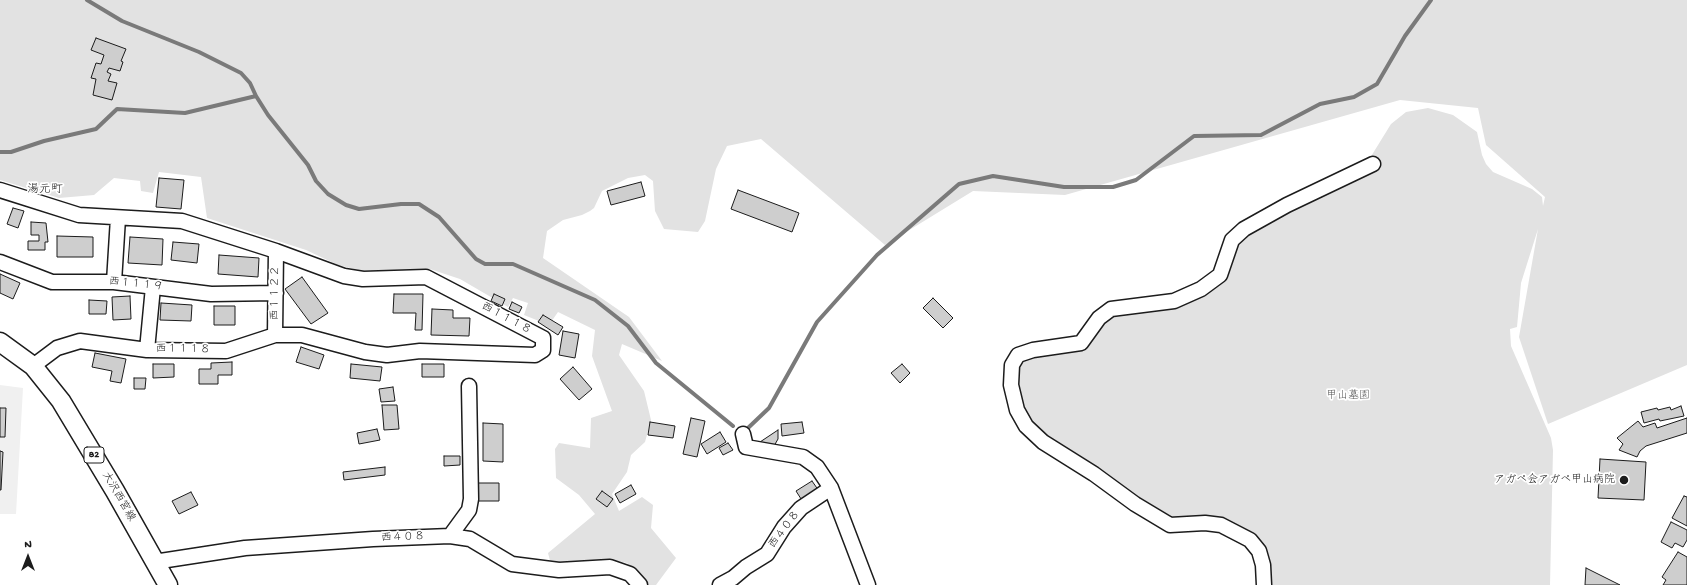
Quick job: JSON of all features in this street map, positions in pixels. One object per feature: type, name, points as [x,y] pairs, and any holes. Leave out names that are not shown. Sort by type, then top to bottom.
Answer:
[{"type":"main road","name":"大沢西宮線","points":[[0,342],[33,366],[61,401],[115,491],[168,585]]},
{"type":"street","points":[[1264,585],[1263,565],[1259,551],[1250,540],[1221,525],[1205,523],[1170,525],[1135,504],[1094,474],[1043,442],[1026,426],[1017,410],[1011,385],[1012,365],[1018,355],[1033,350],[1081,343],[1098,318],[1111,309],[1174,301],[1201,289],[1220,275],[1232,240],[1244,229],[1287,205],[1373,164]]},
{"type":"street","name":"西１１１８","points":[[0,190],[79,215],[182,221],[276,251],[344,276],[363,279],[426,277],[543,338],[542,350],[535,355],[420,351],[388,354],[365,352],[302,335],[275,335],[226,351],[147,350],[80,341],[57,348],[33,366]]},
{"type":"street","points":[[114,282],[118,218]]},
{"type":"street","name":"西１１２２","points":[[275,335],[276,251]]},
{"type":"street","name":"西１１１９","points":[[0,262],[52,282],[114,282],[211,294],[276,293]]},
{"type":"street","points":[[147,350],[153,287]]},
{"type":"street","points":[[450,536],[469,510],[471,499],[469,386]]},
{"type":"street","points":[[742,434],[746,447],[803,457],[817,467],[830,488],[868,585]]},
{"type":"street","name":"西４０８","points":[[720,585],[733,578],[746,567],[767,554],[784,527],[801,508],[830,488]]},
{"type":"street","name":"西４０８","points":[[154,562],[245,548],[373,539],[450,536],[470,539],[512,564],[559,570],[610,567],[630,574],[640,585]]},
{"type":"shaded area","points":[[0,385],[23,388],[16,514],[0,514]]},
{"type":"green space","name":"甲山墓園","points":[[0,0],[1687,0],[1687,365],[1548,424],[1519,337],[1538,229],[1521,283],[1517,327],[1510,329],[1511,346],[1551,438],[1553,450],[1550,585],[1269,585],[1253,537],[1170,518],[1046,440],[1031,424],[1022,408],[1015,385],[1017,366],[1022,358],[1082,348],[1102,322],[1113,314],[1204,294],[1237,242],[1249,233],[1370,158],[1391,124],[1406,112],[1428,108],[1453,115],[1477,132],[1482,155],[1486,164],[1493,172],[1532,189],[1542,197],[1543,206],[1545,197],[1486,145],[1478,108],[1400,100],[1065,195],[973,191],[885,245],[761,139],[727,146],[716,169],[705,221],[698,232],[664,229],[655,211],[653,181],[645,175],[628,178],[602,191],[594,208],[590,211],[582,215],[563,220],[547,231],[543,258],[629,317],[662,361],[622,344],[619,355],[644,391],[651,420],[645,442],[631,455],[627,472],[612,494],[619,511],[642,497],[653,505],[651,528],[676,558],[656,585],[648,585],[627,563],[612,560],[552,568],[548,553],[595,514],[579,495],[556,478],[555,449],[559,443],[590,448],[591,418],[612,411],[592,356],[595,330],[558,312],[549,325],[524,315],[528,303],[513,298],[508,307],[460,279],[430,269],[362,271],[338,265],[306,250],[207,218],[201,177],[159,172],[153,193],[141,191],[140,181],[114,178],[94,195],[59,198],[0,180]]},
{"type":"building","points":[[96,38],[126,49],[121,61],[123,62],[120,71],[109,68],[107,72],[111,74],[108,81],[117,83],[112,100],[93,95],[96,79],[91,78],[96,63],[101,64],[104,55],[91,50]]},
{"type":"building","points":[[159,178],[184,180],[181,209],[156,207]]},
{"type":"building","points":[[641,182],[645,196],[611,205],[607,191]]},
{"type":"building","points":[[738,190],[799,213],[792,232],[731,209]]},
{"type":"building","points":[[13,208],[24,211],[18,228],[7,224]]},
{"type":"building","points":[[31,222],[46,223],[48,242],[45,242],[45,250],[28,250],[28,241],[39,241],[39,235],[31,235]]},
{"type":"building","points":[[57,236],[93,237],[93,257],[57,257]]},
{"type":"building","points":[[130,237],[163,239],[162,265],[128,263]]},
{"type":"building","points":[[173,242],[199,244],[197,263],[171,260]]},
{"type":"building","points":[[219,255],[259,258],[258,277],[218,274]]},
{"type":"building","points":[[0,274],[20,283],[13,299],[0,293]]},
{"type":"building","points":[[302,277],[328,313],[311,324],[285,289]]},
{"type":"building","points":[[394,294],[423,294],[422,330],[415,330],[416,313],[393,313]]},
{"type":"building","points":[[494,294],[505,299],[502,306],[491,301]]},
{"type":"building","points":[[130,296],[131,319],[113,320],[112,297]]},
{"type":"building","points":[[933,298],[953,318],[943,328],[923,308]]},
{"type":"building","points":[[89,300],[107,301],[106,314],[89,314]]},
{"type":"building","points":[[512,302],[522,307],[519,313],[509,309]]},
{"type":"building","points":[[161,303],[192,305],[191,321],[160,320]]},
{"type":"building","points":[[214,306],[235,306],[235,325],[214,325]]},
{"type":"building","points":[[432,309],[453,310],[453,318],[470,318],[469,336],[431,335]]},
{"type":"building","points":[[543,315],[563,327],[558,335],[538,322]]},
{"type":"building","points":[[563,331],[579,334],[575,358],[559,355]]},
{"type":"building","points":[[301,347],[324,355],[319,369],[296,362]]},
{"type":"building","points":[[95,353],[126,359],[121,383],[110,381],[112,371],[92,367]]},
{"type":"building","points":[[232,362],[232,375],[218,375],[218,384],[199,384],[199,369],[211,369],[211,363]]},
{"type":"building","points":[[153,364],[174,364],[174,377],[153,378]]},
{"type":"building","points":[[351,364],[382,367],[380,381],[350,378]]},
{"type":"building","points":[[422,364],[444,364],[444,377],[422,377]]},
{"type":"building","points":[[902,364],[910,373],[900,383],[891,373]]},
{"type":"building","points":[[573,367],[592,389],[579,400],[560,379]]},
{"type":"building","points":[[134,378],[146,378],[145,389],[134,389]]},
{"type":"building","points":[[393,387],[395,401],[381,402],[379,389]]},
{"type":"building","points":[[382,405],[397,405],[399,429],[384,430]]},
{"type":"building","points":[[1681,406],[1684,416],[1660,421],[1659,419],[1644,423],[1641,412],[1657,408],[1658,410],[1670,407],[1671,410]]},
{"type":"building","points":[[0,408],[6,408],[5,437],[0,437]]},
{"type":"building","points":[[691,418],[705,421],[697,457],[683,454]]},
{"type":"building","points":[[1687,418],[1687,433],[1646,446],[1640,451],[1637,457],[1619,450],[1623,444],[1617,438],[1638,421],[1643,427],[1655,423],[1657,428]]},
{"type":"building","points":[[650,422],[675,426],[673,438],[648,435]]},
{"type":"building","points":[[802,422],[804,433],[782,436],[781,424]]},
{"type":"building","points":[[483,423],[503,424],[503,462],[483,461]]},
{"type":"building","points":[[377,429],[380,440],[359,444],[357,433]]},
{"type":"building","points":[[778,430],[778,439],[774,446],[757,444]]},
{"type":"building","points":[[720,432],[726,442],[707,454],[701,444]]},
{"type":"building","points":[[728,443],[733,450],[723,455],[719,448]]},
{"type":"building","points":[[0,451],[3,452],[1,490],[0,490]]},
{"type":"building","points":[[444,456],[460,456],[460,465],[444,466]]},
{"type":"building","points":[[1600,459],[1646,462],[1644,500],[1598,498]]},
{"type":"building","points":[[385,467],[385,475],[344,480],[343,472]]},
{"type":"building","points":[[812,481],[819,491],[803,502],[796,491]]},
{"type":"building","points":[[478,483],[499,483],[499,501],[478,501]]},
{"type":"building","points":[[631,485],[636,494],[620,503],[615,494]]},
{"type":"building","points":[[602,491],[613,499],[607,507],[596,499]]},
{"type":"building","points":[[191,492],[198,505],[179,514],[172,501]]},
{"type":"building","points":[[1684,496],[1687,497],[1687,526],[1672,518]]},
{"type":"building","points":[[1671,522],[1687,530],[1687,540],[1683,547],[1675,543],[1672,548],[1661,542]]},
{"type":"building","points":[[1678,552],[1687,557],[1687,585],[1663,585],[1666,580],[1662,577]]},
{"type":"building","points":[[1586,568],[1620,585],[1585,585]]},
{"type":"waterway","points":[[87,0],[122,21],[199,52],[241,73],[250,83],[268,115],[308,165],[316,181],[328,194],[346,205],[359,209],[401,204],[419,204],[439,217],[476,259],[485,264],[513,264],[595,300],[628,326],[656,363],[733,426]]},
{"type":"waterway","points":[[748,428],[769,408],[817,322],[877,255],[959,184],[993,176],[1064,187],[1113,187],[1136,180],[1194,136],[1261,135],[1320,104],[1354,97],[1377,84],[1405,36],[1431,0]]},
{"type":"waterway","points":[[0,152],[11,152],[44,141],[96,129],[117,109],[185,113],[256,96]]},
{"type":"place","name":"アガペ会アガペ甲山病院","points":[[1624,480]]},
{"type":"district","name":"湯元町","points":[[45,190]]}]
